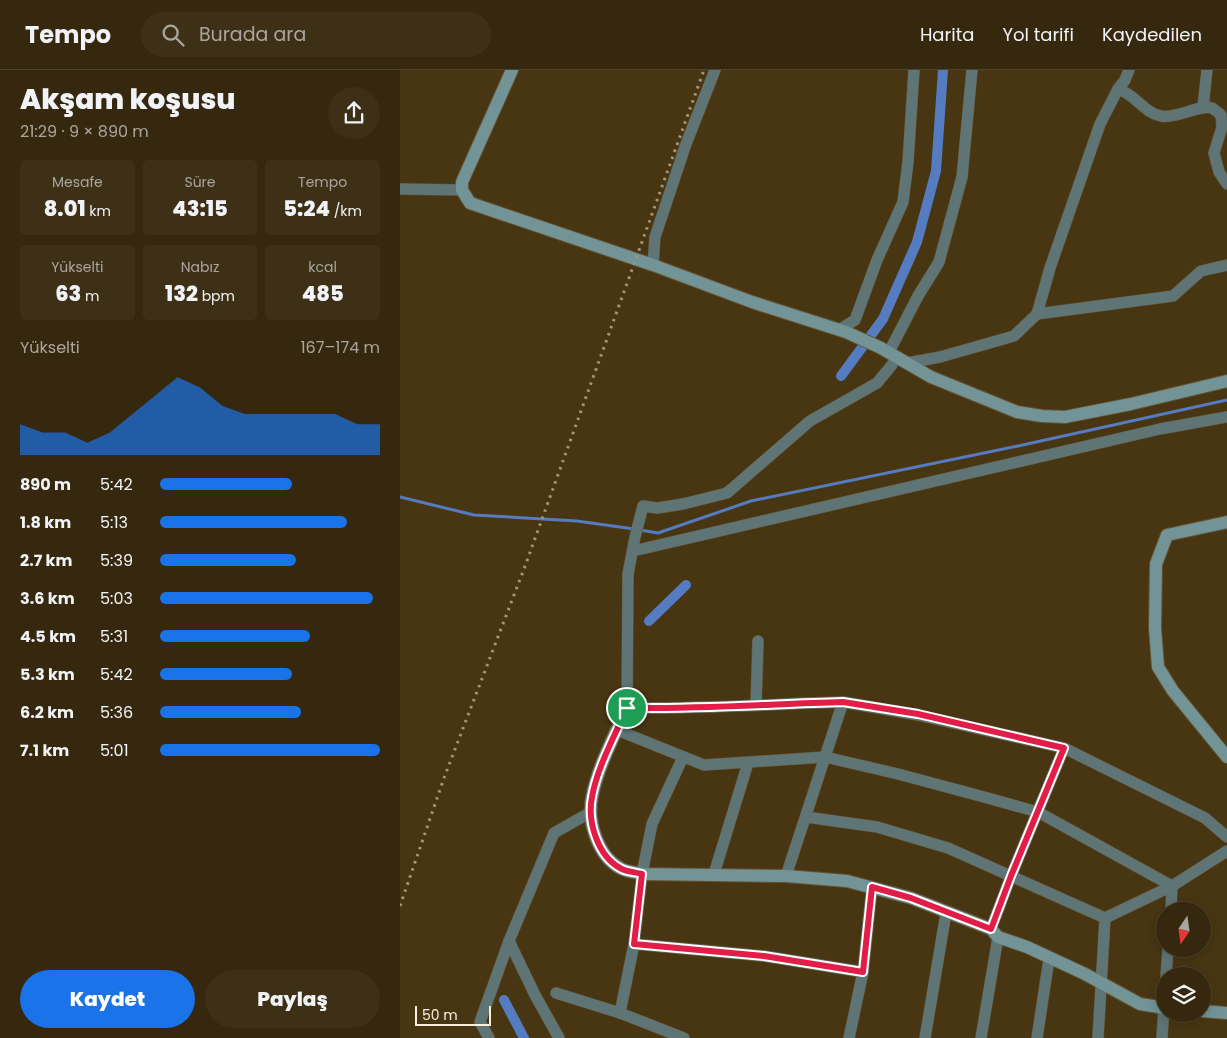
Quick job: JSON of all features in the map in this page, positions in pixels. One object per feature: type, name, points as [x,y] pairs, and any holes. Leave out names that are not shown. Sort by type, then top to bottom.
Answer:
[{"type":"street","points":[[512,70],[462,182],[462,190],[470,203],[752,302],[842,331],[894,355],[931,377],[1017,412],[1065,417],[1131,404],[1227,381]]},
{"type":"street","points":[[653,266],[655,237],[686,144],[715,70]]},
{"type":"street","points":[[842,331],[855,320],[877,260],[903,202],[908,162],[914,70]]},
{"type":"street","points":[[972,70],[962,177],[939,262],[918,296],[894,355],[877,382],[810,420],[727,493],[657,508],[643,506],[628,574],[627,708],[598,775],[591,798],[595,838],[605,857],[621,869],[642,874],[786,876],[847,881],[911,898],[1027,947],[1085,974],[1140,1004],[1156,1007]]},
{"type":"street","points":[[894,355],[940,357],[1014,336],[1037,314],[1050,268],[1100,124],[1129,70]]},
{"type":"street","points":[[1203,107],[1207,70]]},
{"type":"street","points":[[1118,89],[1128,92],[1154,114],[1164,116],[1196,111],[1203,107],[1213,108],[1222,116],[1222,127],[1214,153],[1219,172],[1227,184]]},
{"type":"street","points":[[400,189],[462,190]]},
{"type":"street","points":[[1037,314],[1173,296],[1201,271],[1227,265]]},
{"type":"street","points":[[633,551],[1151,431],[1227,417]]},
{"type":"street","points":[[1227,522],[1167,535],[1156,564],[1155,628],[1158,667],[1173,692],[1227,757]]},
{"type":"street","points":[[756,704],[758,641]]},
{"type":"street","points":[[627,708],[683,709],[756,704],[843,702],[918,714],[1064,748],[1205,818],[1227,837]]},
{"type":"street","points":[[786,876],[843,702]]},
{"type":"street","points":[[617,730],[704,765],[825,757],[898,774],[1038,812],[1172,886]]},
{"type":"street","points":[[981,1038],[995,933],[1011,876],[1064,748]]},
{"type":"street","points":[[620,1013],[634,944],[642,874],[652,824],[683,757]]},
{"type":"street","points":[[714,874],[748,763]]},
{"type":"street","points":[[489,1038],[480,1022],[509,941],[554,833],[591,812]]},
{"type":"street","points":[[806,817],[878,827],[948,848],[1105,918],[1172,886],[1227,851]]},
{"type":"street","points":[[1171,902],[1172,886]]},
{"type":"street","points":[[849,1038],[863,972],[872,887]]},
{"type":"street","points":[[925,1038],[946,913]]},
{"type":"street","points":[[1098,1038],[1105,918]]},
{"type":"street","points":[[509,941],[535,995],[559,1038]]},
{"type":"street","points":[[634,944],[764,956],[863,972]]},
{"type":"street","points":[[1037,1038],[1050,959]]},
{"type":"street","points":[[556,993],[620,1013],[684,1038]]},
{"type":"street","points":[[1211,1012],[1227,1013]]},
{"type":"street","points":[[1162,1038],[1163,1022]]},
{"type":"waterway","points":[[841,376],[883,319],[917,242],[936,171],[943,70]]},
{"type":"waterway","points":[[640,530],[658,533],[751,501],[1018,446],[1227,400]]},
{"type":"waterway","points":[[400,497],[474,515],[577,521],[634,529]]},
{"type":"waterway","points":[[649,621],[686,585]]},
{"type":"waterway","points":[[504,1000],[524,1038]]},
{"type":"railway","points":[[400,906],[444,778],[524,569],[704,70]]},
{"type":"route","points":[[843,702],[918,714],[1064,748],[991,929],[911,898],[872,887],[863,972],[764,956],[634,944],[642,874],[621,869],[605,857],[595,838],[591,812],[591,798],[598,775],[627,708],[683,709],[738,705],[843,702]]}]
